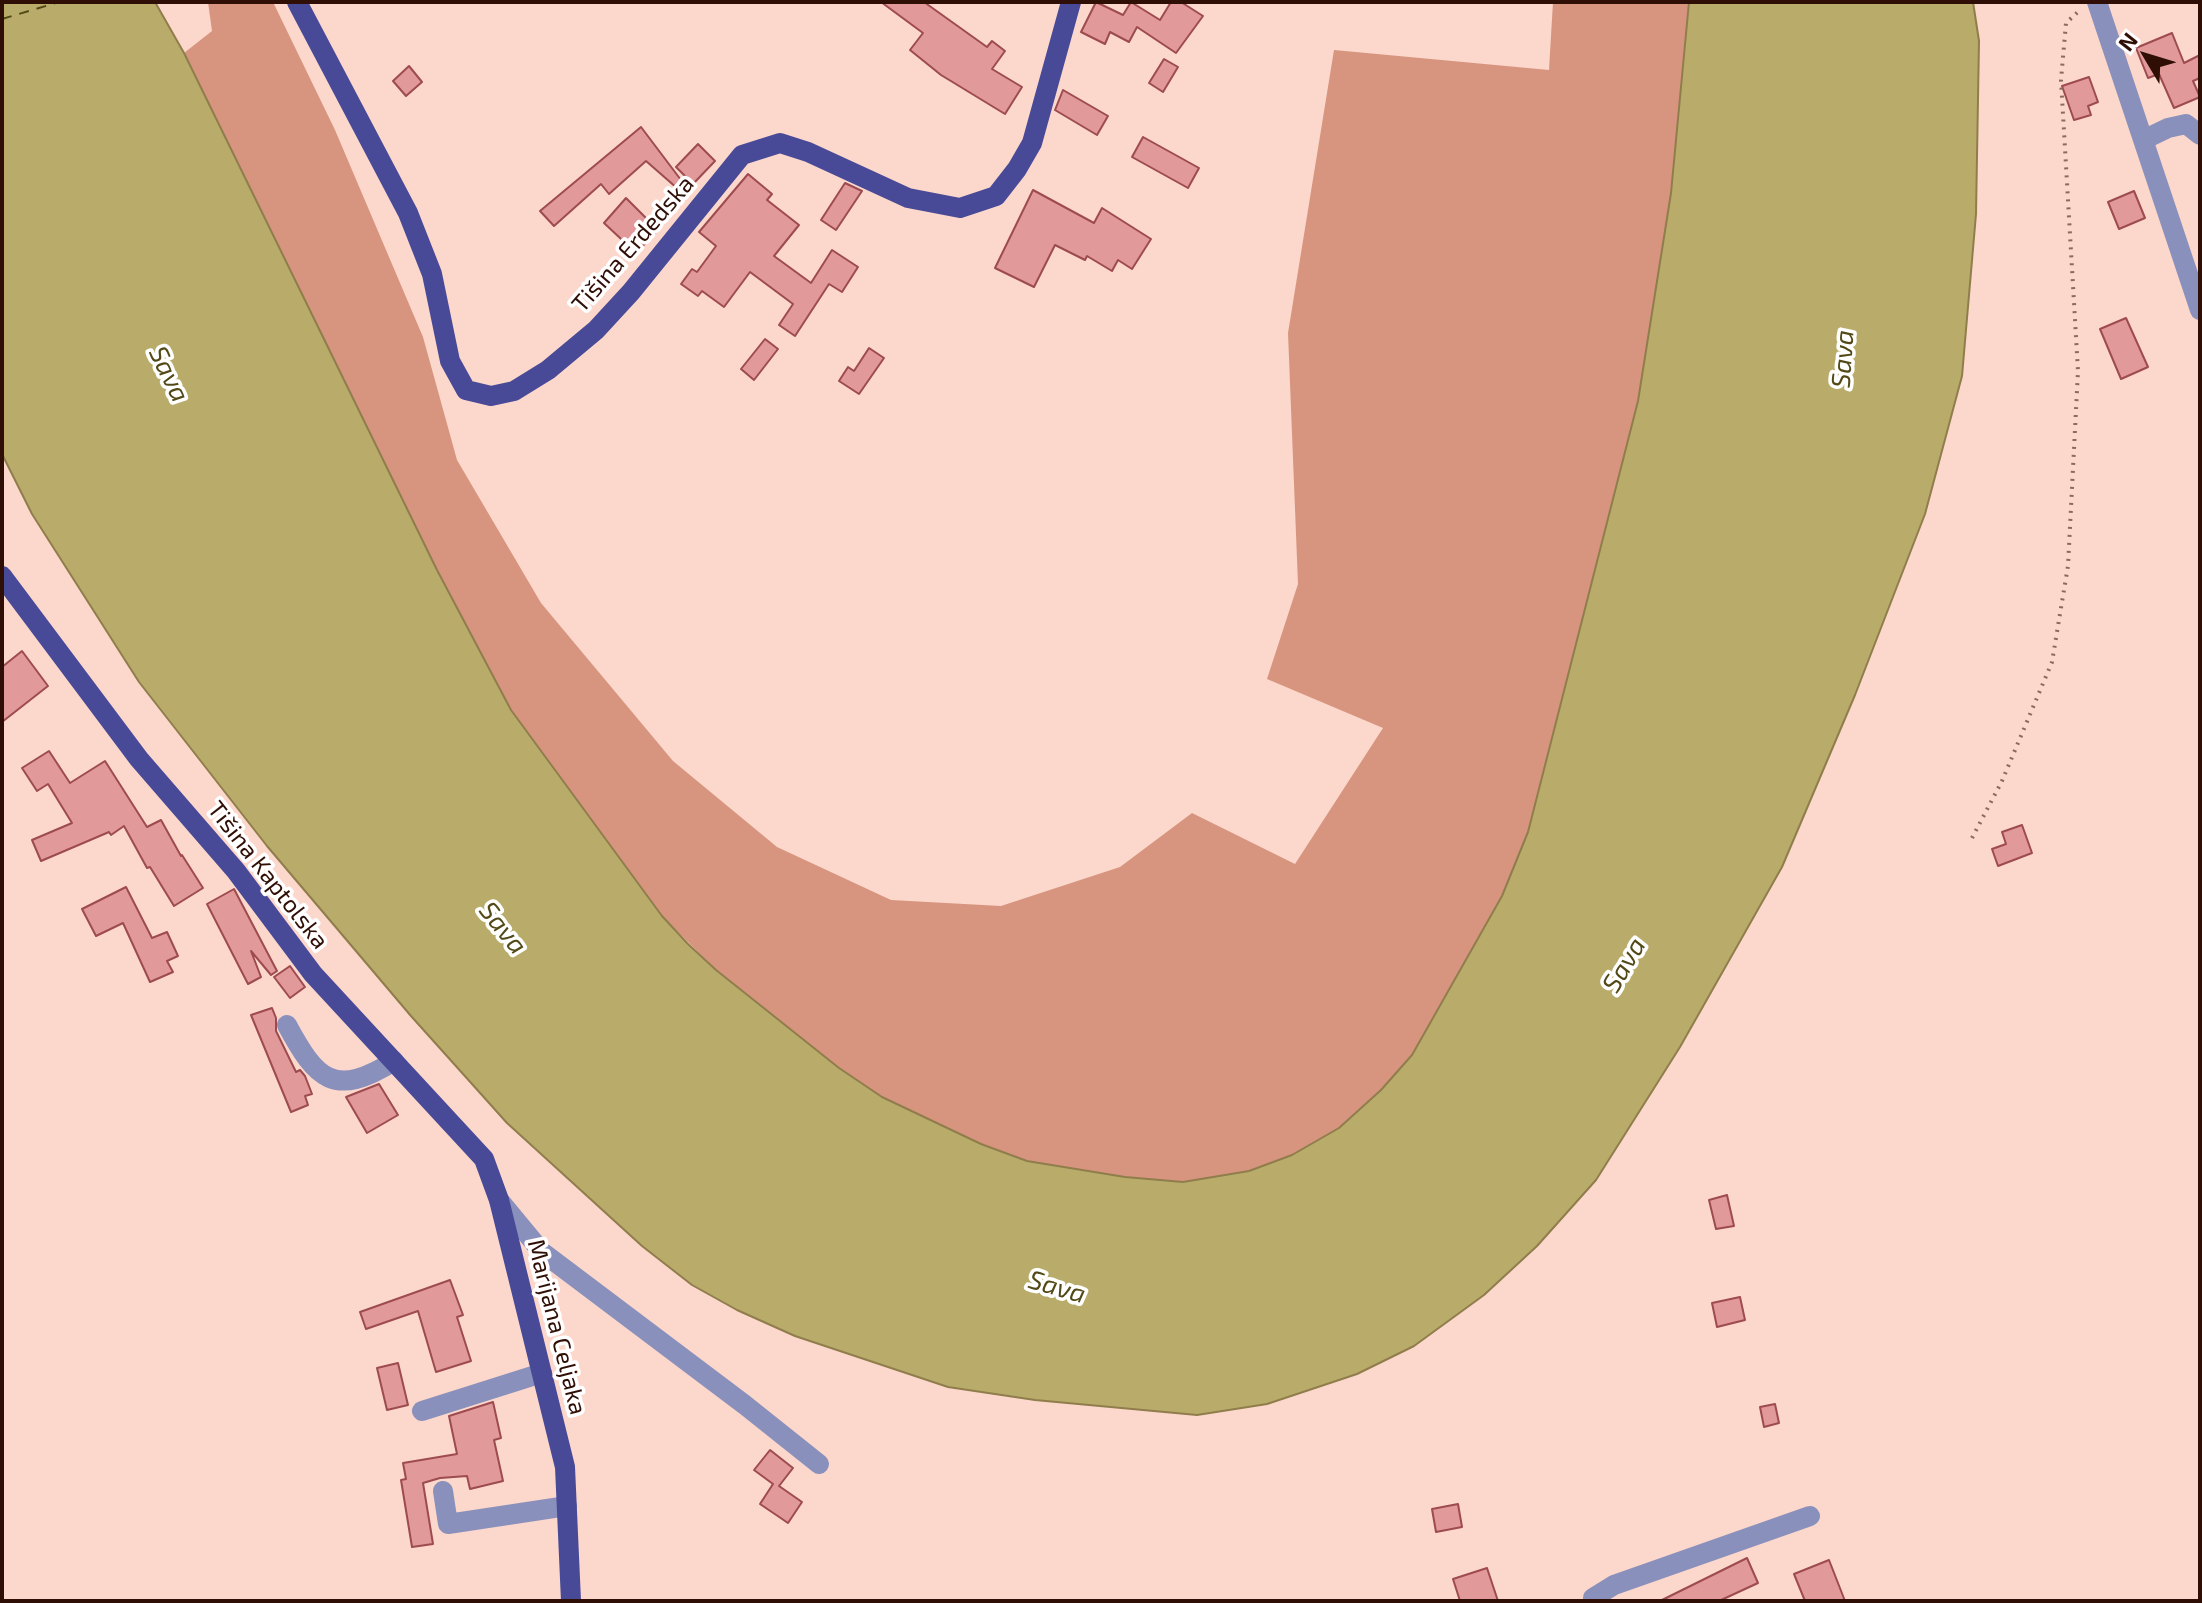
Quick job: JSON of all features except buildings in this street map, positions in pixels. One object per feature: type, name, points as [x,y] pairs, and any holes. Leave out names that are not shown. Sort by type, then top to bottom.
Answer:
[{"type":"main road","name":"Tišina Erdedska","points":[[297,2],[408,213],[432,274],[450,361],[466,390],[491,396],[514,391],[548,370],[596,330],[631,292],[742,155],[780,143],[808,152],[908,198],[960,208],[996,196],[1032,143],[1071,2]]},
{"type":"main road","name":"Tišina Kaptolska","points":[[2,576],[139,759],[236,871],[313,974],[484,1159],[499,1200]]},
{"type":"main road","name":"Marijana Celjaka","points":[[499,1200],[565,1467],[567,1506]]},
{"type":"main road","points":[[567,1506],[571,1601]]},
{"type":"street","points":[[2097,2],[2200,310]]},
{"type":"street","points":[[2143,140],[2168,128],[2186,124],[2200,135]]},
{"type":"street","points":[[287,1025],[307,1062],[326,1078],[347,1080],[378,1071],[394,1061]]},
{"type":"street","points":[[499,1200],[542,1252],[819,1464]]},
{"type":"street","points":[[422,1411],[542,1373]]},
{"type":"street","points":[[443,1491],[448,1524],[567,1506]]},
{"type":"street","points":[[1593,1601],[1614,1585],[1810,1516]]},
{"type":"path","points":[[1972,838],[2002,781],[2052,662],[2068,566],[2078,371],[2061,80],[2066,23],[2089,2]]},
{"type":"shaded area","points":[[208,2],[273,2],[335,130],[423,337],[457,460],[541,603],[673,761],[777,847],[891,900],[1001,906],[1120,867],[1192,813],[1295,864],[1383,728],[1267,679],[1298,584],[1288,333],[1334,50],[1549,70],[1553,2],[1689,2],[1671,193],[1638,401],[1528,833],[1502,896],[1412,1055],[1381,1090],[1339,1128],[1292,1155],[1249,1171],[1183,1182],[1125,1177],[1027,1161],[981,1144],[882,1097],[839,1068],[716,970],[662,916],[511,710],[437,570],[184,53],[212,31]]},
{"type":"water","name":"Sava","points":[[2,2],[155,2],[184,53],[437,570],[511,710],[662,916],[716,970],[839,1068],[882,1097],[981,1144],[1027,1161],[1125,1177],[1183,1182],[1249,1171],[1292,1155],[1339,1128],[1381,1090],[1412,1055],[1502,896],[1528,832],[1638,401],[1671,193],[1689,2],[1973,2],[1979,41],[1976,214],[1962,376],[1925,514],[1855,695],[1782,867],[1680,1047],[1596,1180],[1537,1246],[1484,1295],[1414,1346],[1357,1374],[1267,1404],[1197,1415],[1035,1400],[948,1387],[795,1336],[737,1310],[692,1285],[642,1246],[507,1123],[411,1016],[267,846],[139,682],[32,514],[2,454]]},
{"type":"ferry route","points":[[2,19],[59,2]]}]
